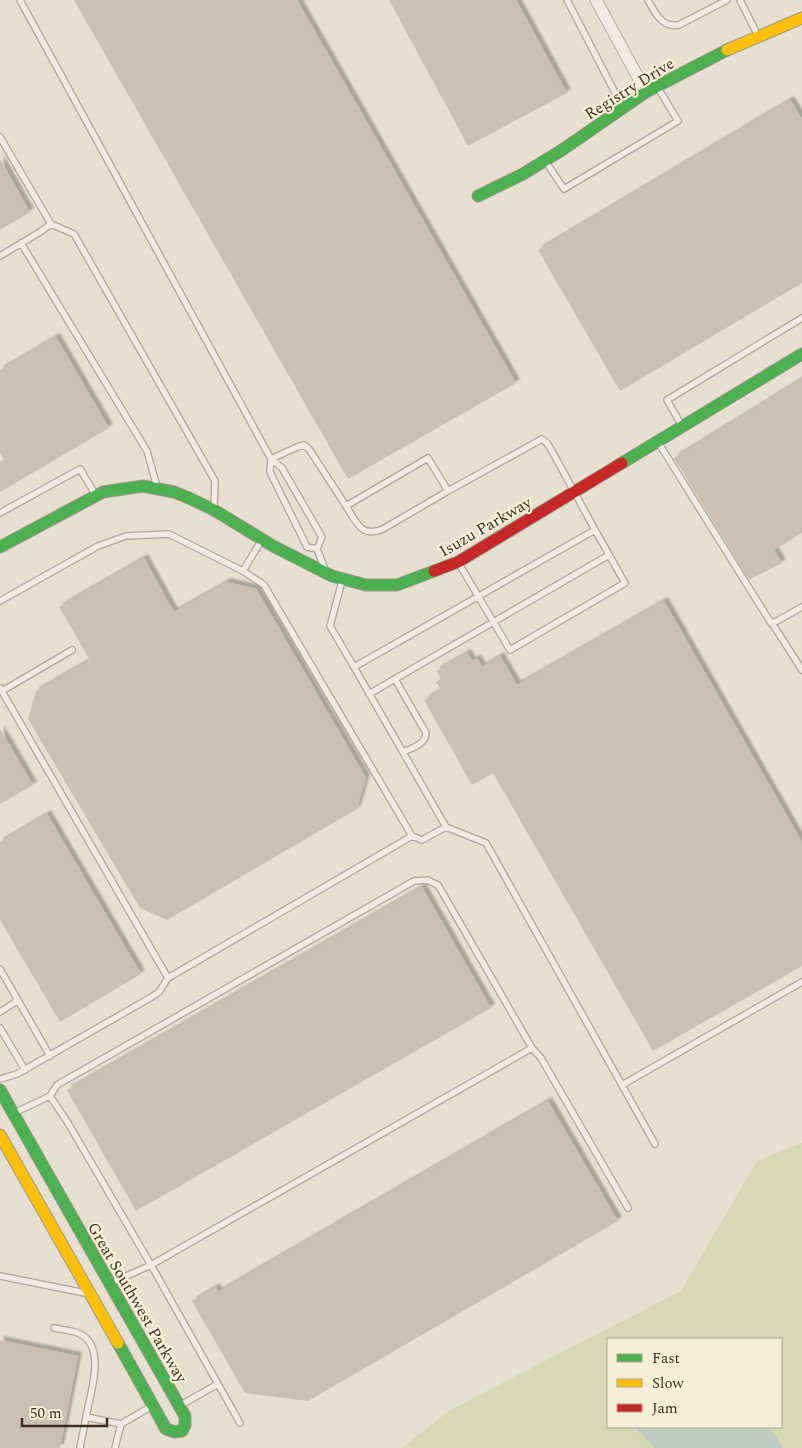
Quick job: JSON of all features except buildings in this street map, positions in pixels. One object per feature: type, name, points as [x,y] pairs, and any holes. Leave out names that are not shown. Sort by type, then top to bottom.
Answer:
[{"type":"street","points":[[596,0],[646,92]]},
{"type":"street","name":"Registry Drive","points":[[478,196],[545,161],[646,92],[733,47],[802,18]]},
{"type":"street","name":"Isuzu Parkway","points":[[0,547],[103,492],[143,486],[181,495],[214,510],[262,539],[327,574],[366,585],[397,585],[458,562],[802,354]]},
{"type":"street","name":"Great Southwest Parkway","points":[[0,1090],[10,1116],[179,1406],[186,1422],[182,1432],[175,1433],[166,1429],[0,1135]]},
{"type":"street","points":[[90,1294],[109,1283]]},
{"type":"lane","points":[[20,0],[271,459],[282,468],[322,537],[317,549],[327,574]]},
{"type":"lane","points":[[567,0],[623,108]]},
{"type":"lane","points":[[648,0],[663,22],[671,26],[679,24],[726,0]]},
{"type":"lane","points":[[740,0],[758,36]]},
{"type":"lane","points":[[545,161],[564,189],[678,121],[657,86]]},
{"type":"lane","points":[[0,137],[51,224],[74,234],[216,481],[214,510]]},
{"type":"lane","points":[[0,256],[51,224]]},
{"type":"lane","points":[[21,243],[147,451],[158,489]]},
{"type":"lane","points":[[683,427],[667,400],[802,318]]},
{"type":"lane","points":[[271,459],[304,445],[309,449],[360,527],[366,532],[373,533],[542,439],[550,448],[625,583],[510,650],[458,562]]},
{"type":"lane","points":[[658,442],[802,670]]},
{"type":"lane","points":[[346,506],[428,458],[448,491]]},
{"type":"lane","points":[[271,459],[270,472],[307,547],[317,549]]},
{"type":"lane","points":[[0,513],[80,469],[96,495]]},
{"type":"lane","points":[[354,667],[595,530]]},
{"type":"lane","points":[[0,600],[98,546],[126,536],[169,534],[243,571],[264,585],[412,836],[422,840],[446,827]]},
{"type":"lane","points":[[243,571],[262,539]]},
{"type":"lane","points":[[369,694],[609,555]]},
{"type":"lane","points":[[343,579],[330,626],[446,827],[486,842],[655,1144]]},
{"type":"lane","points":[[772,623],[802,607]]},
{"type":"lane","points":[[72,650],[1,690],[168,978]]},
{"type":"lane","points":[[395,679],[426,733],[423,741],[403,752]]},
{"type":"lane","points":[[0,1079],[25,1070],[150,998],[159,992],[168,978],[412,836]]},
{"type":"lane","points":[[10,1116],[50,1096],[57,1085],[414,881],[427,880],[438,885],[532,1048],[541,1058],[628,1208]]},
{"type":"lane","points":[[0,969],[50,1056]]},
{"type":"lane","points":[[622,1086],[802,982]]},
{"type":"lane","points":[[0,1012],[18,1001]]},
{"type":"lane","points":[[0,1028],[25,1070]]},
{"type":"lane","points":[[109,1283],[151,1265],[532,1048]]},
{"type":"lane","points":[[50,1096],[68,1123],[151,1265],[240,1423]]},
{"type":"lane","points":[[0,1276],[90,1294]]},
{"type":"lane","points":[[54,1328],[78,1332],[87,1338],[93,1350],[96,1363],[80,1448]]},
{"type":"lane","points":[[179,1406],[218,1384]]},
{"type":"lane","points":[[86,1416],[121,1424],[153,1406]]},
{"type":"lane","points":[[115,1448],[121,1424]]},
{"type":"green space","points":[[802,1143],[802,1448],[402,1448],[450,1410],[681,1291],[757,1161]]},
{"type":"shaded area","points":[[636,1428],[768,1428],[775,1434],[783,1448],[655,1448]]},
{"type":"traffic: fast","points":[[478,196],[523,174],[562,150],[646,92],[727,50]]},
{"type":"traffic: fast","points":[[622,463],[802,354]]},
{"type":"traffic: fast","points":[[0,547],[103,492],[143,486],[174,492],[189,498],[214,510],[273,546],[332,576],[366,585],[397,585],[434,571]]},
{"type":"traffic: fast","points":[[0,1090],[185,1416],[185,1425],[182,1431],[175,1432],[166,1429],[118,1343]]},
{"type":"traffic: slow","points":[[727,50],[802,18]]},
{"type":"traffic: slow","points":[[0,1135],[118,1343]]},
{"type":"traffic: jam","points":[[434,571],[458,562],[622,463]]}]
